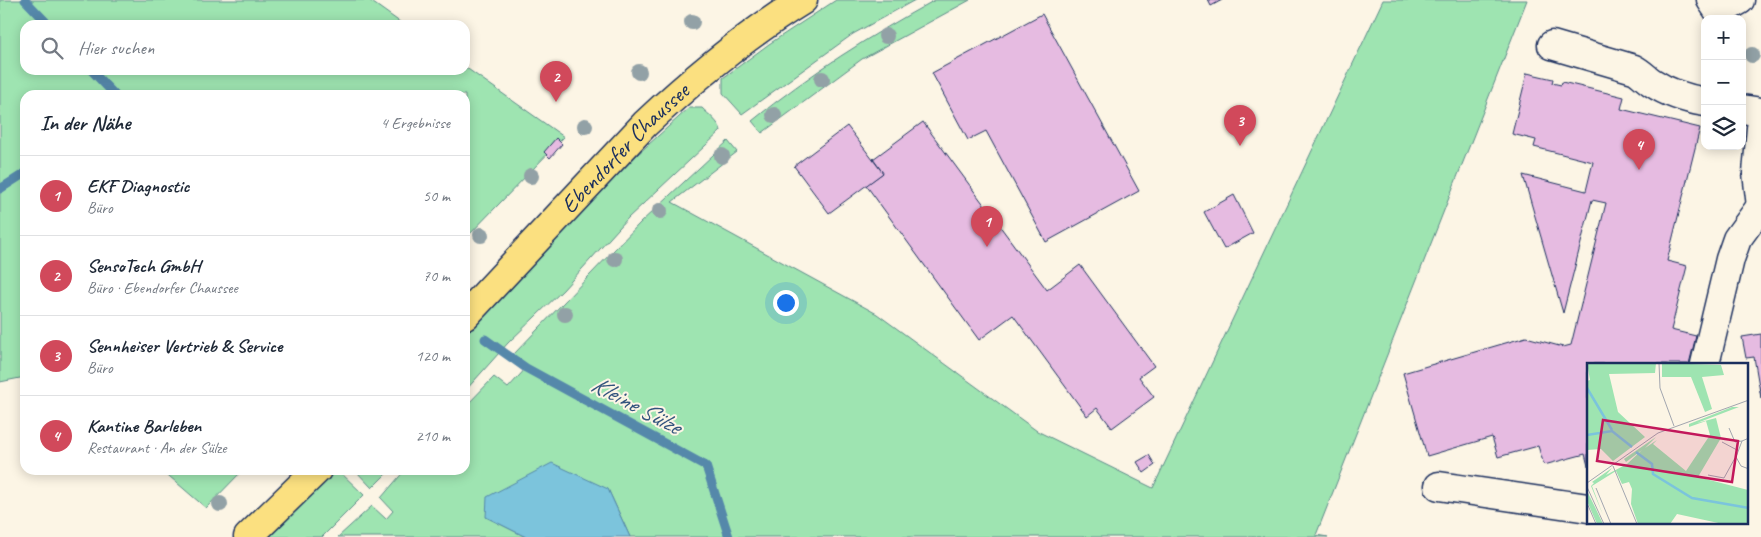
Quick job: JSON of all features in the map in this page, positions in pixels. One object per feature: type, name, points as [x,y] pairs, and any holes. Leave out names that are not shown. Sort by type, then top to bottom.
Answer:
[{"type":"main road","name":"Ebendorfer Chaussee","points":[[470,311],[663,108],[723,56],[803,0]]},
{"type":"main road","points":[[248,537],[312,475]]},
{"type":"street","points":[[1711,0],[1719,12],[1740,0]]},
{"type":"street","points":[[1552,45],[1634,69],[1664,89],[1701,101]]},
{"type":"street","points":[[1746,110],[1761,112]]},
{"type":"street","points":[[1705,363],[1730,259],[1738,239],[1761,206],[1757,174],[1761,128]]},
{"type":"street","points":[[1439,486],[1587,508]]},
{"type":"green space","points":[[0,0],[369,0],[397,20],[20,20],[20,75],[470,75],[470,71],[564,137],[470,234],[470,90],[20,90],[20,378],[0,382]]},
{"type":"green space","points":[[836,0],[915,0],[853,34],[742,114],[723,93],[723,78],[769,44]]},
{"type":"green space","points":[[935,0],[970,0],[862,59],[762,133],[752,121],[796,87],[841,56]]},
{"type":"green space","points":[[1383,0],[1527,0],[1316,535],[1328,537],[630,537],[608,489],[486,517],[526,537],[338,537],[372,506],[386,519],[393,511],[381,498],[401,475],[470,475],[470,402],[494,377],[508,388],[528,366],[513,355],[640,223],[728,141],[737,152],[672,202],[877,314],[1037,431],[1153,488]]},
{"type":"green space","points":[[689,108],[702,108],[716,122],[721,131],[628,218],[563,290],[508,343],[470,385],[470,329],[638,154]]},
{"type":"green space","points":[[168,475],[238,475],[206,508]]},
{"type":"green space","points":[[330,475],[343,475],[364,495],[322,537],[266,537]]},
{"type":"green space","points":[[360,475],[385,475],[372,488]]},
{"type":"water","points":[[552,463],[608,489],[630,537],[526,537],[486,517],[487,497]]},
{"type":"building","points":[[1208,0],[1222,0],[1211,6]]},
{"type":"building","points":[[1042,14],[1139,191],[1046,242],[986,131],[968,140],[932,73]]},
{"type":"building","points":[[1527,73],[1553,79],[1552,83],[1561,85],[1562,82],[1624,97],[1621,109],[1700,128],[1667,261],[1687,266],[1671,330],[1696,336],[1689,363],[1587,363],[1587,462],[1585,454],[1544,465],[1538,446],[1498,457],[1492,437],[1427,456],[1403,373],[1526,337],[1563,347],[1571,345],[1606,203],[1592,200],[1563,313],[1523,175],[1586,191],[1593,162],[1534,147],[1536,140],[1512,134]]},
{"type":"building","points":[[923,122],[1047,290],[1080,265],[1154,366],[1139,377],[1154,397],[1112,428],[1097,408],[1087,416],[1013,315],[979,340],[866,185],[883,173],[873,159]]},
{"type":"building","points":[[847,126],[883,173],[829,213],[794,166]]},
{"type":"building","points":[[556,138],[562,144],[550,158],[544,152]]},
{"type":"building","points":[[1234,195],[1253,233],[1224,249],[1204,212]]},
{"type":"building","points":[[1761,334],[1761,398],[1754,357],[1746,358],[1742,337]]},
{"type":"building","points":[[1149,455],[1155,465],[1144,473],[1137,462]]},
{"type":"waterway","points":[[25,0],[44,20]]},
{"type":"waterway","points":[[96,75],[110,90]]},
{"type":"waterway","name":"Kleine Sülze","points":[[0,189],[20,176]]},
{"type":"waterway","name":"Kleine Sülze","points":[[485,339],[526,368],[706,466],[729,537]]},
{"type":"place","name":"SensoTech GmbH","points":[[556,102]]},
{"type":"place","name":"Sennheiser Vertrieb & Service","points":[[1240,146]]},
{"type":"place","name":"Kantine Barleben","points":[[1639,170]]},
{"type":"place","name":"EKF Diagnostic","points":[[987,247]]}]
